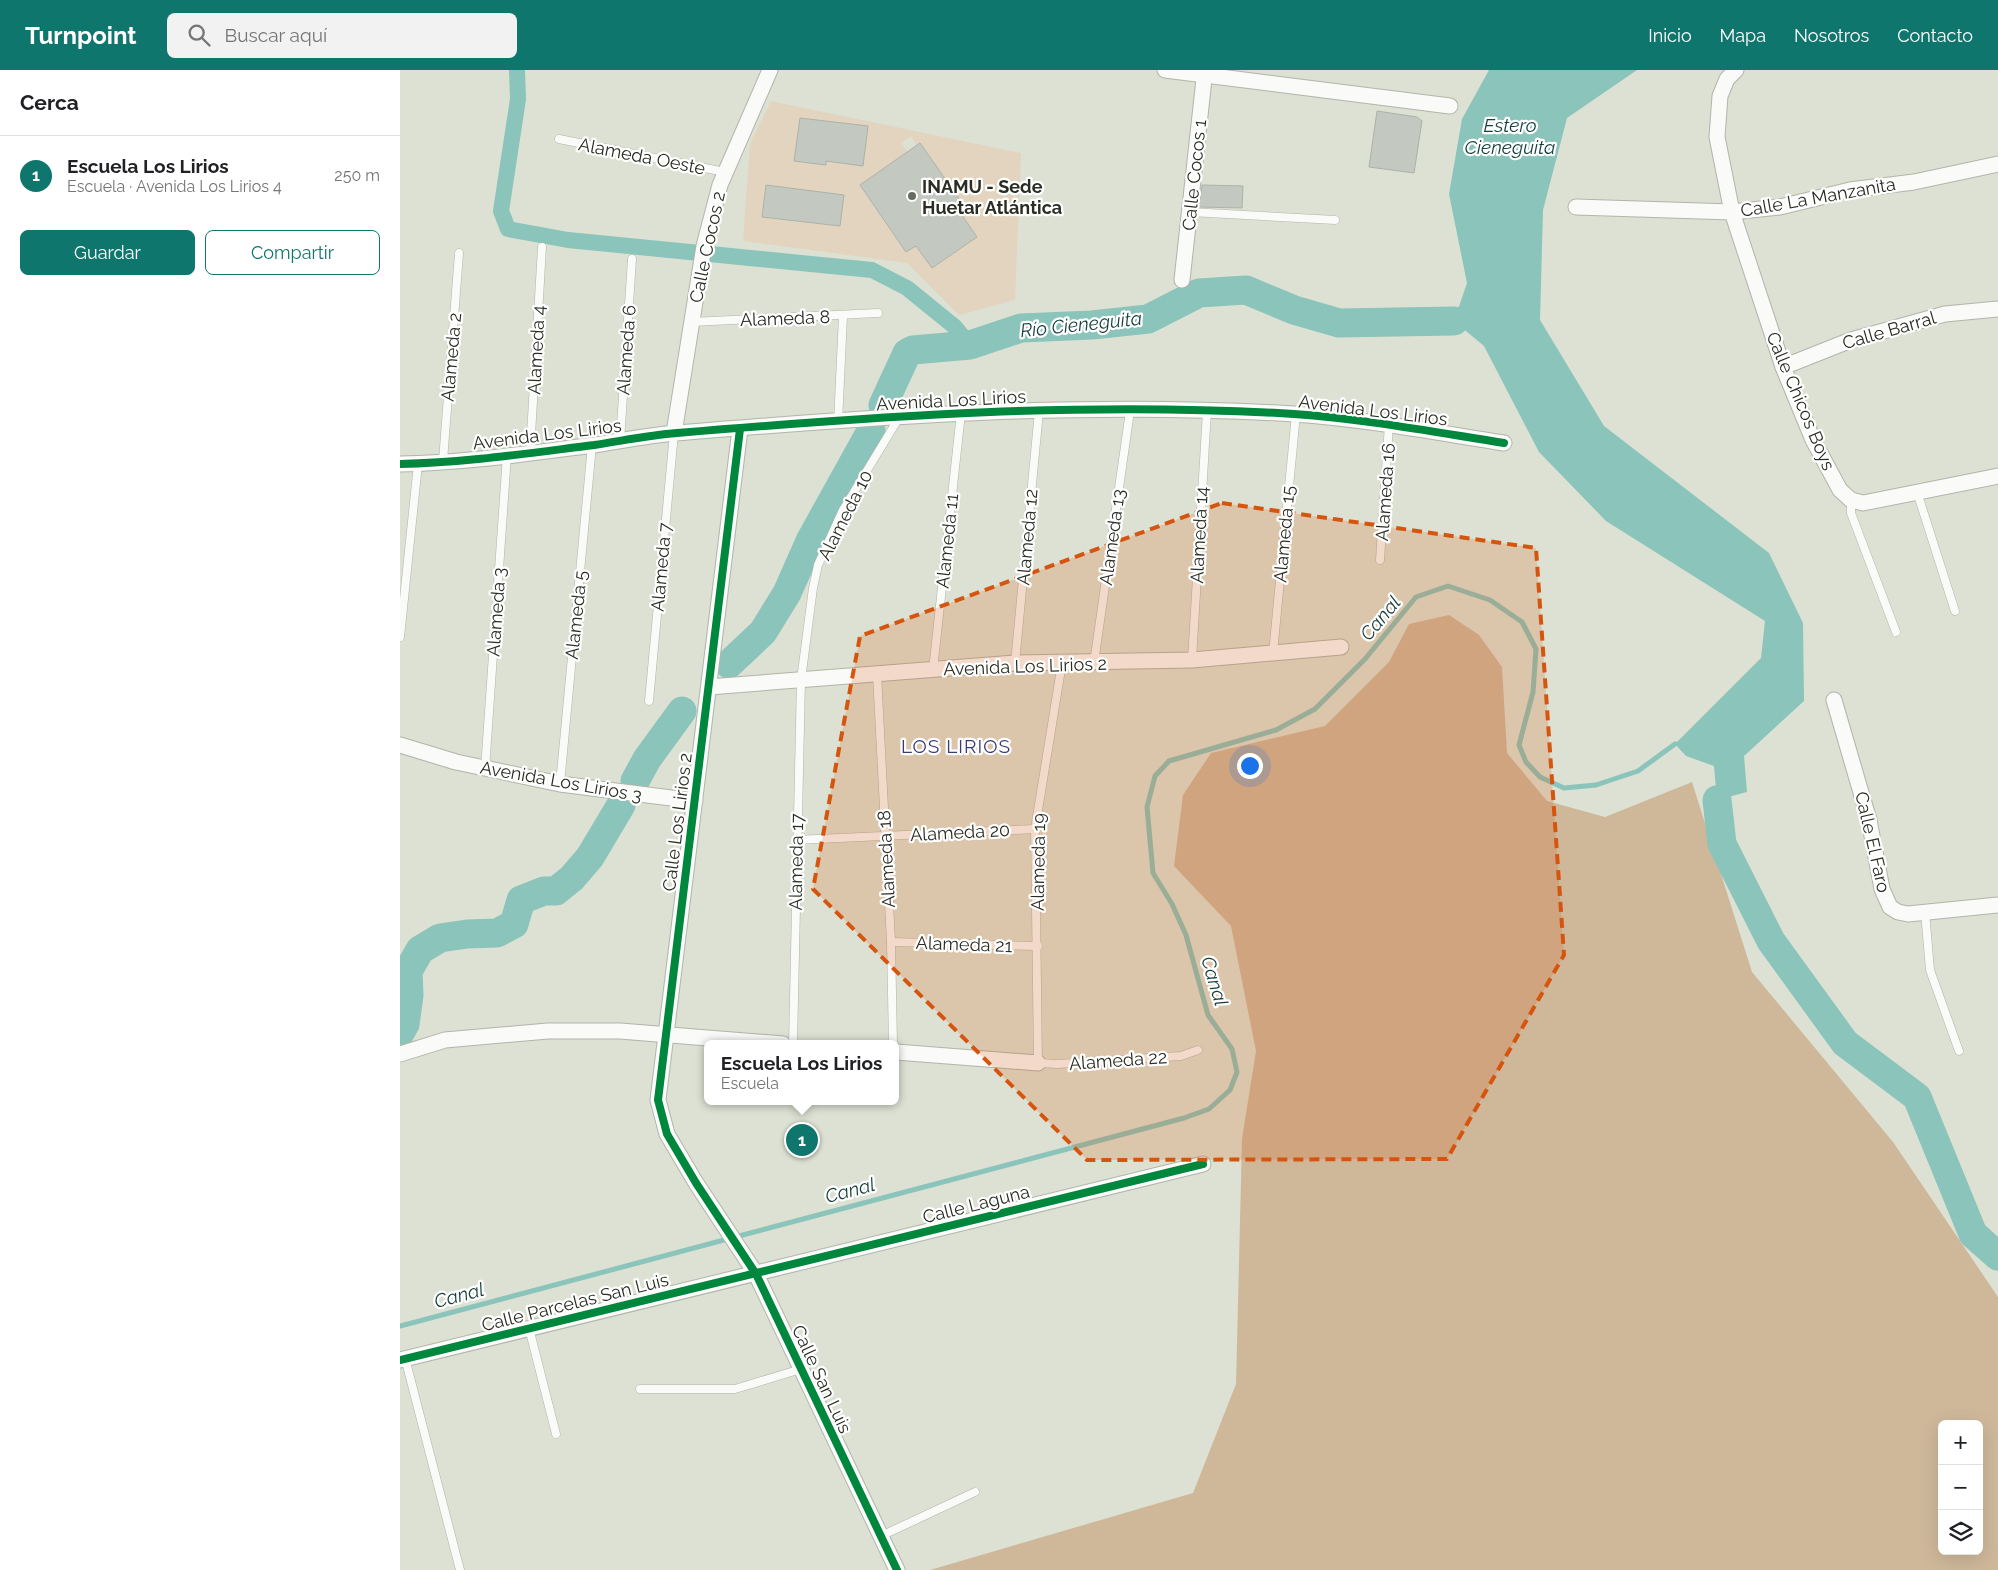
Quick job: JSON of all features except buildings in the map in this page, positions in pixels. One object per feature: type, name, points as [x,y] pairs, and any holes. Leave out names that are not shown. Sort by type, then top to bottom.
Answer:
[{"type":"street","name":"Calle Cocos 2","points":[[674,433],[704,246],[720,185],[770,70]]},
{"type":"street","points":[[1164,70],[1205,73],[1450,106]]},
{"type":"street","name":"Calle Chicos Boys","points":[[1736,70],[1727,79],[1720,96],[1717,137],[1732,212],[1783,367],[1814,440],[1840,490],[1851,500]]},
{"type":"street","name":"Calle Cocos 1","points":[[1182,280],[1205,73]]},
{"type":"street","name":"Calle La Manzanita","points":[[1576,207],[1732,212],[1780,206],[1850,190],[1914,182],[1998,164]]},
{"type":"street","name":"Calle Barral","points":[[1783,367],[1850,340],[1945,314],[1998,309]]},
{"type":"street","name":"Avenida Los Lirios","points":[[400,464],[418,464],[507,455],[674,433],[900,416],[1039,411],[1207,411],[1296,414],[1389,424],[1504,443]]},
{"type":"street","name":"Calle Los Lirios 2","points":[[711,1207],[667,1134],[658,1100],[740,429]]},
{"type":"street","points":[[1851,500],[1863,503],[1998,476]]},
{"type":"street","name":"Avenida Los Lirios 2","points":[[709,686],[1015,663],[1192,660],[1341,647]]},
{"type":"street","name":"Calle El Faro","points":[[1834,700],[1869,820],[1882,889],[1890,907],[1898,912],[1925,912],[1998,905]]},
{"type":"street","name":"Avenida Los Lirios 3","points":[[400,745],[485,769],[560,784],[695,801]]},
{"type":"street","points":[[400,1054],[445,1040],[548,1031],[620,1031],[724,1040]]},
{"type":"street","points":[[899,1052],[1038,1062]]},
{"type":"street","name":"Calle Laguna","points":[[756,1274],[1203,1164]]},
{"type":"street","name":"Calle San Luis","points":[[711,1207],[756,1274],[897,1570]]},
{"type":"street","name":"Calle Parcelas San Luis","points":[[402,1359],[756,1274]]},
{"type":"lane","name":"Alameda Oeste","points":[[559,139],[725,172]]},
{"type":"lane","points":[[1190,212],[1334,220]]},
{"type":"lane","name":"Alameda 4","points":[[530,452],[542,247]]},
{"type":"lane","name":"Alameda 2","points":[[443,461],[459,253]]},
{"type":"lane","name":"Alameda 6","points":[[620,441],[632,260]]},
{"type":"lane","name":"Alameda 8","points":[[691,322],[878,314]]},
{"type":"lane","points":[[838,422],[843,316]]},
{"type":"lane","name":"Alameda 12","points":[[1015,663],[1039,411]]},
{"type":"lane","name":"Alameda 13","points":[[1094,663],[1130,411]]},
{"type":"lane","name":"Alameda 14","points":[[1192,660],[1207,411]]},
{"type":"lane","name":"Alameda 11","points":[[933,670],[961,413]]},
{"type":"lane","name":"Alameda 15","points":[[1273,653],[1296,414]]},
{"type":"lane","name":"Alameda 10","points":[[801,680],[818,565],[843,510],[900,416]]},
{"type":"lane","name":"Alameda 16","points":[[1380,560],[1389,424]]},
{"type":"lane","name":"Alameda 7","points":[[649,701],[674,433]]},
{"type":"lane","name":"Alameda 5","points":[[560,784],[592,445]]},
{"type":"lane","name":"Alameda 3","points":[[485,769],[507,455]]},
{"type":"lane","points":[[400,637],[418,464]]},
{"type":"lane","points":[[1917,492],[1956,611]]},
{"type":"lane","points":[[1851,500],[1851,513],[1896,632]]},
{"type":"lane","name":"Alameda 19","points":[[1038,1062],[1035,829],[1062,663]]},
{"type":"lane","name":"Alameda 18","points":[[877,674],[891,942],[893,1040]]},
{"type":"lane","name":"Alameda 17","points":[[793,1040],[801,680]]},
{"type":"lane","name":"Alameda 20","points":[[796,840],[1035,829]]},
{"type":"lane","points":[[1925,912],[1930,970],[1959,1052]]},
{"type":"lane","name":"Alameda 21","points":[[891,942],[1038,946]]},
{"type":"lane","name":"Alameda 22","points":[[1038,1062],[1058,1064],[1180,1056],[1198,1050]]},
{"type":"lane","points":[[529,1328],[556,1434]]},
{"type":"lane","points":[[402,1359],[460,1570]]},
{"type":"lane","points":[[640,1388],[736,1388],[801,1369]]},
{"type":"lane","points":[[881,1536],[975,1492]]},
{"type":"highlighted area","points":[[1222,503],[1536,548],[1564,955],[1447,1159],[1087,1160],[813,889],[860,636]]},
{"type":"shaded area","points":[[771,101],[1021,153],[1015,300],[959,315],[907,263],[743,241],[750,144]],"holes":[[[911,136],[917,145],[920,143],[965,207],[959,211],[977,237],[932,268],[916,246],[906,252],[860,186],[908,152],[901,143]]]},
{"type":"shaded area","points":[[1449,615],[1479,635],[1502,667],[1507,753],[1547,801],[1605,817],[1692,782],[1752,972],[1893,1142],[1998,1297],[1998,1570],[930,1570],[1193,1493],[1236,1384],[1242,1139],[1256,1051],[1231,926],[1174,866],[1183,795],[1211,753],[1325,726],[1389,662],[1409,624]]},
{"type":"water","name":"Estero Cieneguita","points":[[1489,70],[1637,70],[1567,118],[1543,210],[1540,320],[1604,426],[1769,553],[1803,623],[1804,701],[1744,756],[1747,792],[1717,800],[1714,766],[1686,756],[1675,744],[1761,658],[1765,621],[1606,521],[1539,452],[1484,346],[1454,321],[1467,283],[1449,194],[1462,119]]},
{"type":"waterway","points":[[517,70],[518,99],[501,211],[508,229],[568,240],[872,270],[907,288],[955,327],[970,345]]},
{"type":"waterway","name":"Río Cieneguita","points":[[883,405],[907,353],[913,350],[970,345],[1021,328],[1092,325],[1148,319],[1199,293],[1246,290],[1294,310],[1339,323],[1454,321]]},
{"type":"waterway","name":"Río Cieneguita","points":[[729,664],[763,632],[787,593],[810,541],[871,431]]},
{"type":"waterway","name":"Canal","points":[[400,1326],[1184,1118],[1209,1109],[1230,1090],[1237,1072],[1232,1049],[1208,1015],[1186,935],[1172,904],[1153,873],[1147,807],[1155,776],[1169,761],[1276,730],[1315,709],[1365,659],[1416,597],[1448,586],[1490,600],[1522,622],[1536,649],[1533,692],[1519,745],[1526,762],[1540,777],[1564,788],[1596,785],[1638,771],[1675,744]]},
{"type":"waterway","name":"Río Cieneguita","points":[[635,781],[647,759],[682,711]]},
{"type":"waterway","name":"Estero Cieneguita","points":[[1717,800],[1722,844],[1771,941],[1845,1043],[1917,1097],[1973,1234],[1998,1256]]},
{"type":"waterway","name":"Río Cieneguita","points":[[400,1033],[405,1024],[409,995],[408,971],[420,950],[440,938],[467,934],[497,933],[514,924],[521,900],[544,891],[556,891],[572,878],[590,857],[621,805]]},
{"type":"cycle path","points":[[400,464],[497,457],[677,433],[908,416],[1062,410],[1217,410],[1321,416],[1373,422],[1504,443]]},
{"type":"cycle path","points":[[740,429],[658,1100],[667,1134],[696,1183],[756,1274],[897,1570]]},
{"type":"cycle path","points":[[400,1360],[1203,1164]]},
{"type":"place","name":"INAMU - Sede Huetar Atlántica","points":[[912,196]]},
{"type":"place","name":"Escuela Los Lirios","points":[[802,1140]]},
{"type":"district","name":"LOS LIRIOS","points":[[956,746]]}]
